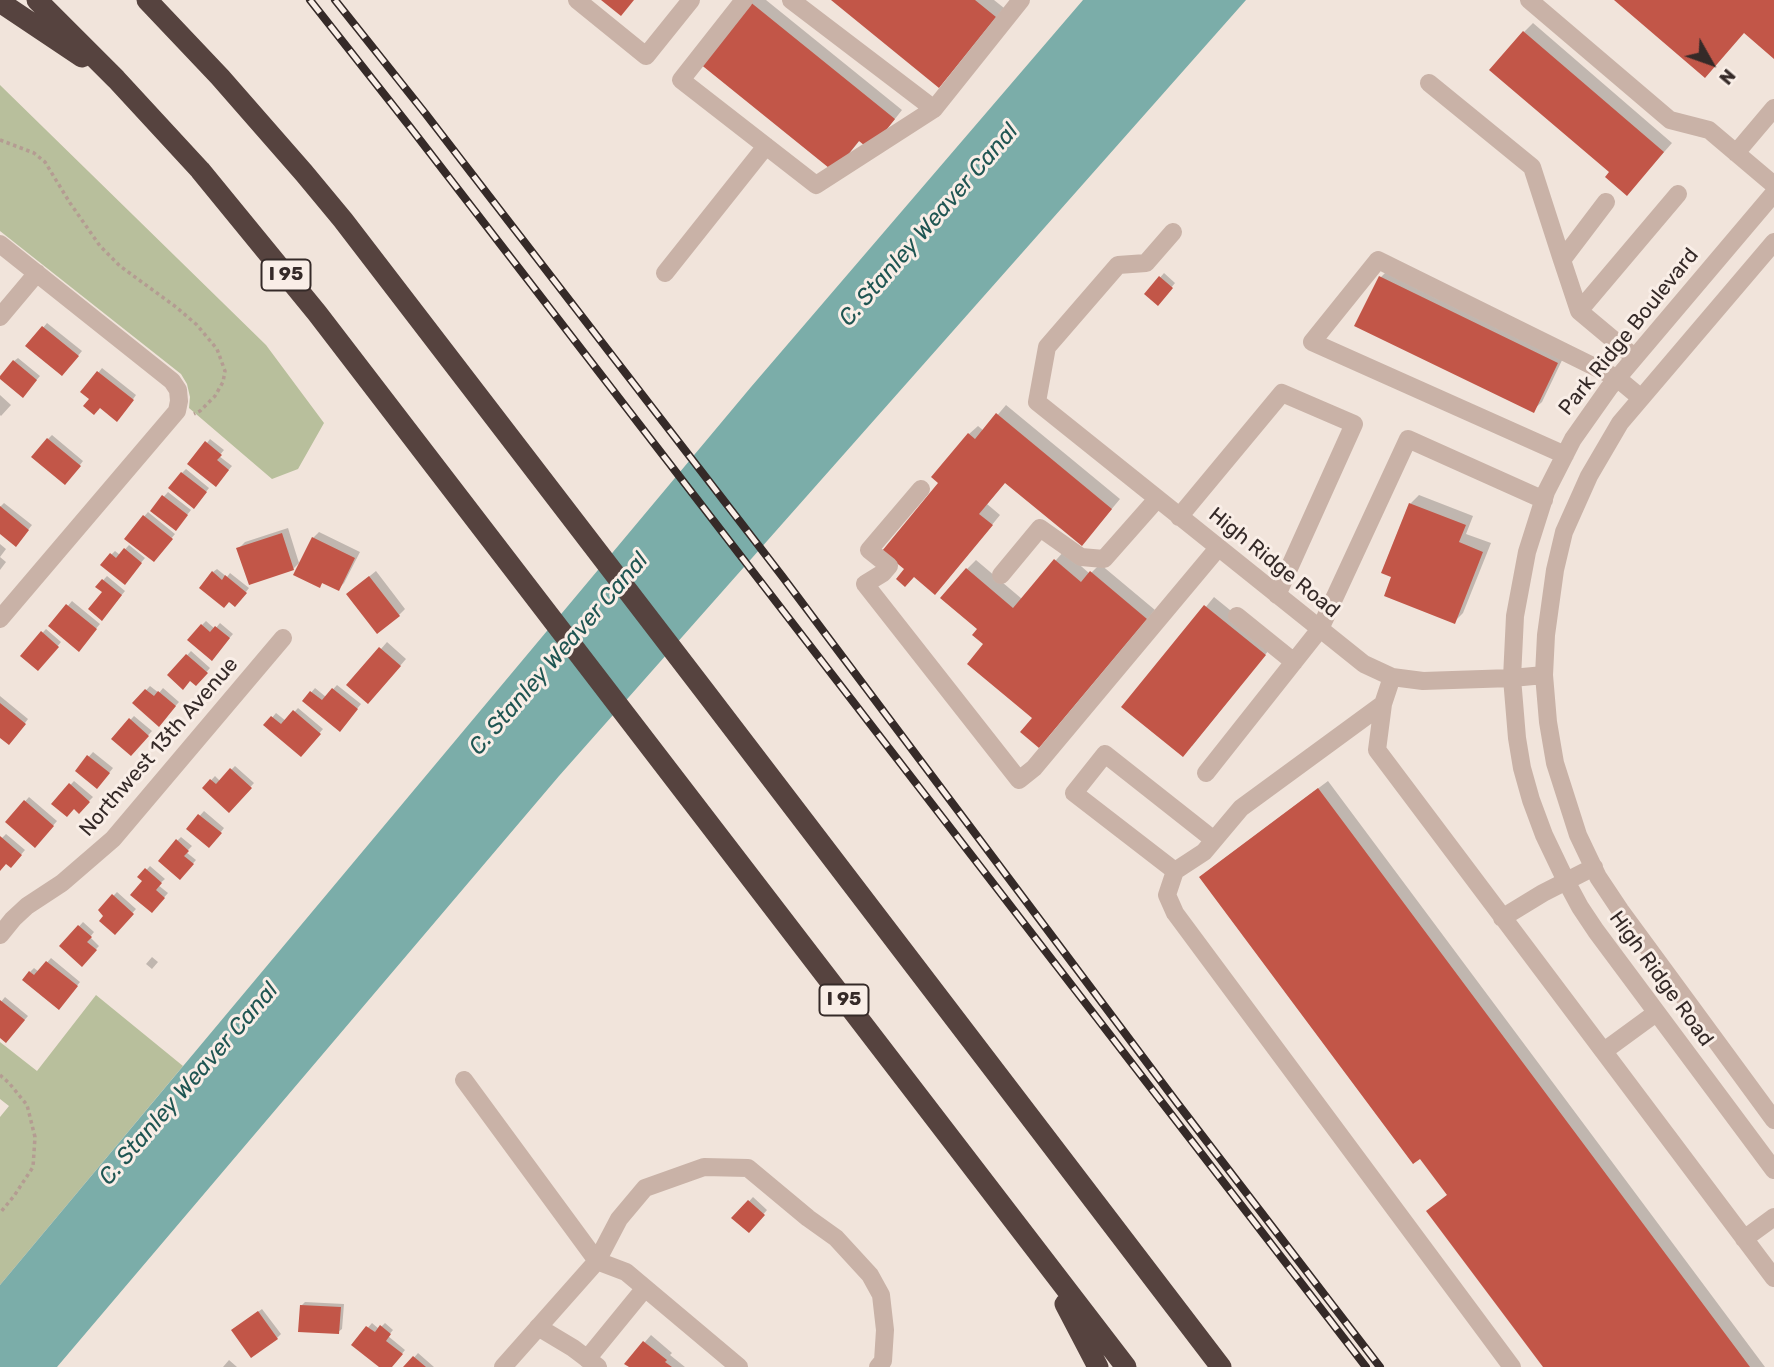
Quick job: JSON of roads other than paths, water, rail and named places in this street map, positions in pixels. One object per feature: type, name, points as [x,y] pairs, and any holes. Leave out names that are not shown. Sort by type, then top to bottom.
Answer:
[{"type":"highway","name":"I 95","points":[[37,0],[116,79],[200,170],[317,313],[1126,1367]]},
{"type":"highway","points":[[147,0],[220,77],[327,201],[1221,1367]]},
{"type":"highway","points":[[0,2],[116,79]]},
{"type":"highway","points":[[1038,1252],[1098,1367]]},
{"type":"street","points":[[578,0],[646,56],[691,0]]},
{"type":"street","points":[[744,0],[681,80],[816,185],[934,109],[1017,1]]},
{"type":"street","points":[[791,0],[934,109]]},
{"type":"street","points":[[1529,0],[1670,120],[1709,130],[1774,185]]},
{"type":"street","points":[[1429,83],[1532,167],[1579,311],[1634,357]]},
{"type":"street","points":[[1736,153],[1774,108]]},
{"type":"street","points":[[665,273],[766,146]]},
{"type":"street","name":"Park Ridge Boulevard","points":[[1512,678],[1521,578],[1544,500],[1564,455],[1589,413],[1774,192]]},
{"type":"street","points":[[1579,311],[1678,194]]},
{"type":"street","points":[[1562,260],[1606,202]]},
{"type":"street","name":"High Ridge Road","points":[[1173,232],[1146,263],[1118,265],[1047,348],[1037,402],[1364,664],[1392,677],[1423,681],[1545,675],[1548,722],[1555,762],[1578,835],[1594,867],[1620,910],[1774,1119]]},
{"type":"street","points":[[1545,675],[1549,607],[1564,532],[1589,476],[1620,423],[1774,242]]},
{"type":"street","points":[[0,244],[172,381],[178,390],[179,401],[177,411],[0,619]]},
{"type":"street","points":[[1564,455],[1312,342],[1378,260],[1617,378],[1641,398]]},
{"type":"street","points":[[0,317],[37,274]]},
{"type":"street","points":[[1179,517],[1282,393],[1354,424],[1278,595]]},
{"type":"street","points":[[1206,773],[1320,629],[1408,439],[1544,500]]},
{"type":"street","points":[[921,489],[869,550],[889,566],[865,584],[1019,780],[1034,768],[1218,548]]},
{"type":"street","points":[[1001,575],[1040,528],[1081,557],[1104,559],[1157,499]]},
{"type":"street","points":[[1237,616],[1294,662]]},
{"type":"street","name":"Northwest 13th Avenue","points":[[0,935],[27,906],[62,883],[113,839],[283,638]]},
{"type":"street","points":[[1392,677],[1383,704],[1377,750],[1774,1278]]},
{"type":"street","name":"High Ridge Road","points":[[1512,678],[1522,768],[1544,835],[1566,881],[1596,931],[1774,1170]]},
{"type":"street","points":[[1383,704],[1241,808],[1204,852],[1175,871],[1167,895],[1175,914],[1512,1367]]},
{"type":"street","points":[[1175,871],[1074,793],[1105,754],[1214,840]]},
{"type":"street","points":[[1503,918],[1594,867]]},
{"type":"street","points":[[1604,1051],[1656,1013]]},
{"type":"street","points":[[464,1080],[597,1261],[626,1272],[739,1367]]},
{"type":"street","points":[[503,1367],[597,1261],[619,1219],[645,1188],[704,1167],[748,1168],[836,1238],[870,1275],[881,1295],[886,1330],[883,1361],[878,1367]]},
{"type":"street","points":[[1744,1239],[1774,1217]]},
{"type":"street","points":[[538,1327],[593,1363],[645,1288]]},
{"type":"water","name":"C. Stanley Weaver Canal","points":[[1083,0],[1246,0],[559,776],[57,1367],[0,1367],[0,1285],[751,387]]},
{"type":"railway","points":[[310,0],[1366,1367]]},
{"type":"railway","points":[[335,0],[782,576],[1178,1104],[1380,1367]]}]
